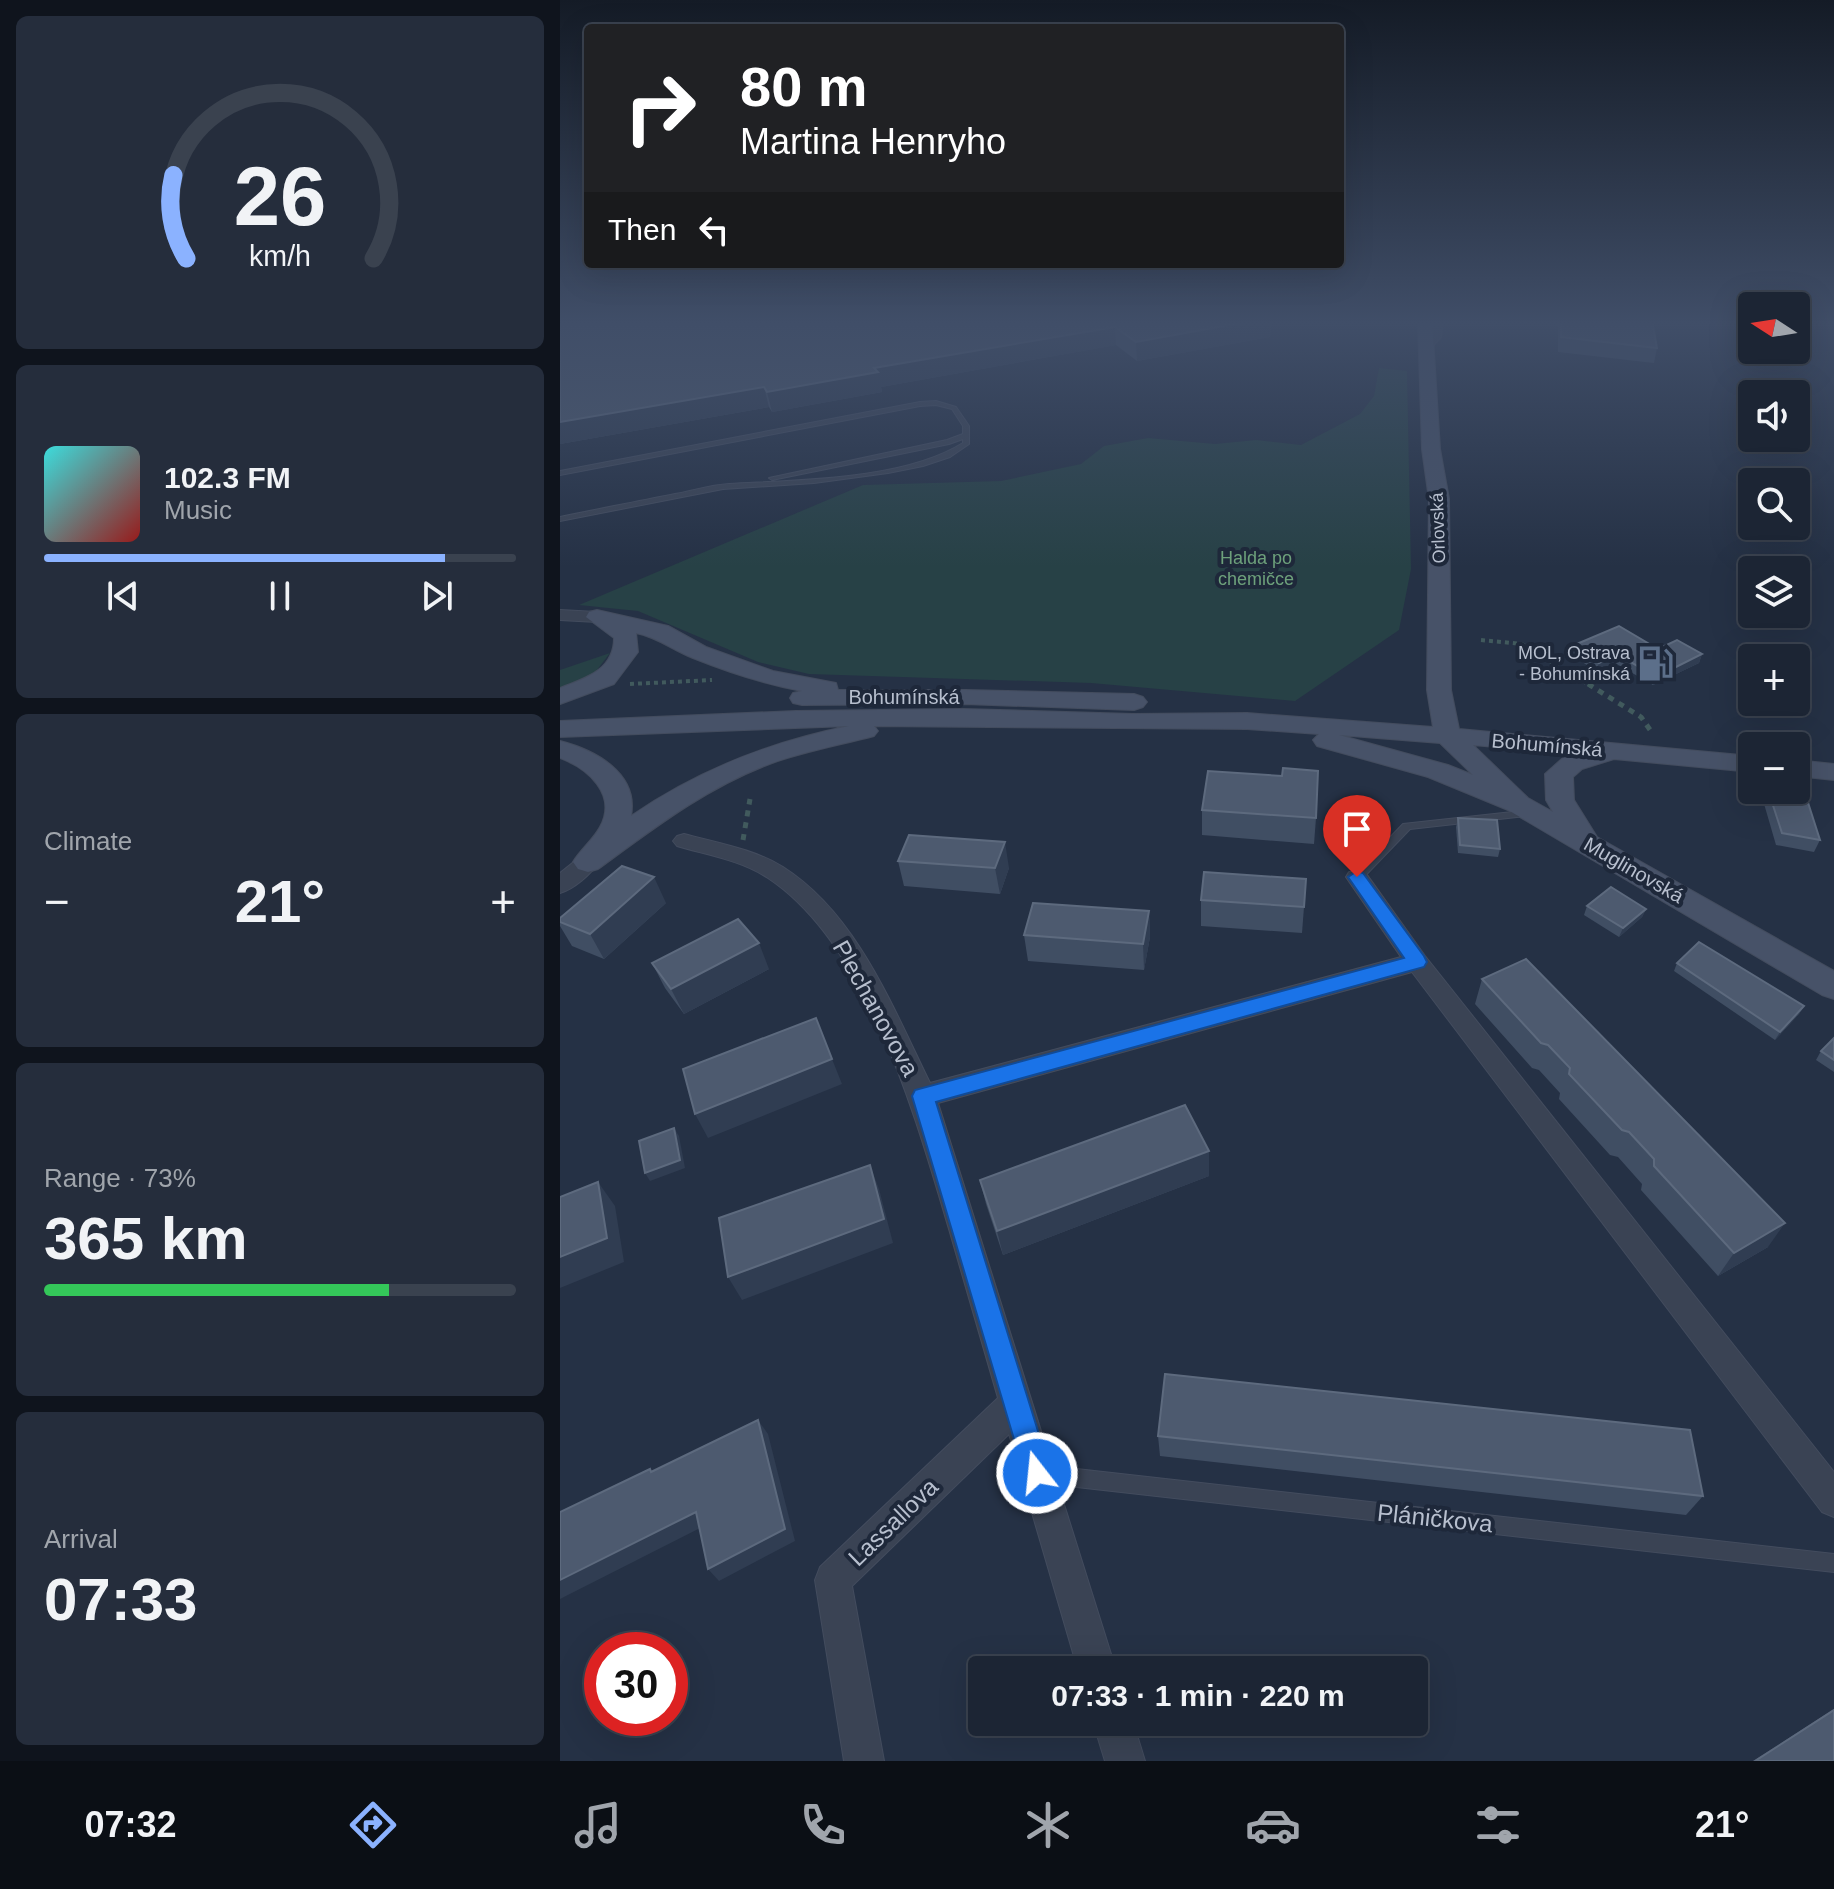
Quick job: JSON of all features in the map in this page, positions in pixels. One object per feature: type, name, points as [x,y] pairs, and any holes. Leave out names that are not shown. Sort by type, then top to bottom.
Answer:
[{"type":"main road","name":"Orlovská","points":[[1429,403],[1431,449],[1439,499],[1439,690],[1448,736]]},
{"type":"main road","points":[[597,617],[660,631],[698,652],[768,677],[884,697]]},
{"type":"main road","points":[[560,697],[593,686],[618,666],[626,652],[626,635],[615,625],[597,617]]},
{"type":"main road","name":"Bohumínská","points":[[560,710],[721,701],[884,697],[1142,703],[1247,721]]},
{"type":"main road","name":"Bohumínská","points":[[560,729],[713,721],[963,717],[1133,722],[1247,721],[1738,763]]},
{"type":"main road","points":[[588,862],[661,809],[727,771],[809,744],[859,732],[963,717]]},
{"type":"main road","points":[[1247,721],[1438,771],[1525,808]]},
{"type":"main road","name":"Muglinovská","points":[[1448,736],[1525,808],[1834,986]]},
{"type":"main road","points":[[560,749],[592,761],[612,780],[618,800],[616,824],[588,862]]},
{"type":"main road","points":[[1586,841],[1560,800],[1559,774],[1573,763],[1613,751]]},
{"type":"main road","points":[[1810,769],[1834,772]]},
{"type":"street","points":[[560,615],[597,617]]},
{"type":"street","name":"Plechanovova","points":[[684,841],[740,856],[777,874],[809,901],[846,947],[923,1096],[1093,1656]]},
{"type":"street","points":[[560,885],[588,862]]},
{"type":"street","points":[[1357,877],[1417,962],[1834,1500]]},
{"type":"street","points":[[923,1096],[1417,962]]},
{"type":"street","name":"Lassallova","points":[[864,1761],[833,1580],[1016,1404]]},
{"type":"street","points":[[1117,1736],[1125,1761]]},
{"type":"lane","points":[[560,473],[928,404],[954,408],[966,426],[966,444],[958,451],[898,468],[813,481],[723,487]]},
{"type":"lane","points":[[560,519],[949,442],[967,435]]},
{"type":"lane","points":[[1357,877],[1407,826],[1525,808]]},
{"type":"lane","name":"Pláničkova","points":[[1037,1473],[1834,1563]]},
{"type":"path","points":[[1481,640],[1522,644],[1641,717],[1653,734]]},
{"type":"path","points":[[593,686],[768,677]]},
{"type":"path","points":[[740,856],[750,799]]},
{"type":"green space","name":"Halda po chemičce","points":[[1368,403],[1408,403],[1411,569],[1399,630],[1295,701],[1091,683],[809,674],[758,662],[638,611],[579,605],[863,485],[1001,481],[1081,464],[1104,446],[1148,438],[1215,444],[1256,440],[1301,445],[1360,414]]},
{"type":"green space","points":[[610,653],[593,675],[560,689],[560,670]]},
{"type":"building","points":[[560,403],[670,403],[560,422]]},
{"type":"building","points":[[1619,626],[1658,649],[1677,640],[1702,654],[1656,677],[1617,654],[1599,663],[1572,646]]},
{"type":"building","points":[[1283,768],[1318,771],[1316,818],[1202,810],[1208,771],[1282,776]]},
{"type":"building","points":[[1773,804],[1808,804],[1820,840],[1782,833]]},
{"type":"building","points":[[1458,818],[1497,820],[1500,849],[1460,845]]},
{"type":"building","points":[[909,835],[1005,842],[995,868],[898,861]]},
{"type":"building","points":[[622,866],[654,877],[590,934],[560,922],[560,918]]},
{"type":"building","points":[[1204,872],[1306,879],[1304,907],[1201,900]]},
{"type":"building","points":[[1611,887],[1646,909],[1623,928],[1587,906]]},
{"type":"building","points":[[1033,903],[1149,911],[1143,944],[1024,935]]},
{"type":"building","points":[[738,919],[759,943],[671,989],[652,963]]},
{"type":"building","points":[[1699,942],[1804,1006],[1780,1032],[1677,963]]},
{"type":"building","points":[[1526,959],[1785,1223],[1734,1253],[1654,1166],[1654,1159],[1629,1132],[1622,1130],[1569,1074],[1570,1068],[1548,1045],[1541,1043],[1482,979]]},
{"type":"building","points":[[816,1018],[832,1059],[695,1114],[683,1069]]},
{"type":"building","points":[[1834,1038],[1834,1060],[1821,1051]]},
{"type":"building","points":[[1185,1105],[1209,1151],[997,1231],[980,1180]]},
{"type":"building","points":[[674,1128],[680,1160],[645,1173],[639,1141]]},
{"type":"building","points":[[870,1165],[884,1219],[728,1277],[719,1218]]},
{"type":"building","points":[[598,1182],[607,1238],[560,1257],[560,1197]]},
{"type":"building","points":[[1165,1374],[1690,1430],[1703,1496],[1158,1436]]},
{"type":"building","points":[[758,1420],[785,1529],[708,1569],[696,1512],[560,1580],[560,1512]]},
{"type":"building","points":[[1834,1710],[1834,1761],[1755,1761]]},
{"type":"place","name":"MOL, Ostrava - Bohumínská","points":[[1656,663]]},
{"type":"route","points":[[1037,1473],[923,1096],[1417,962],[1357,877]]}]
